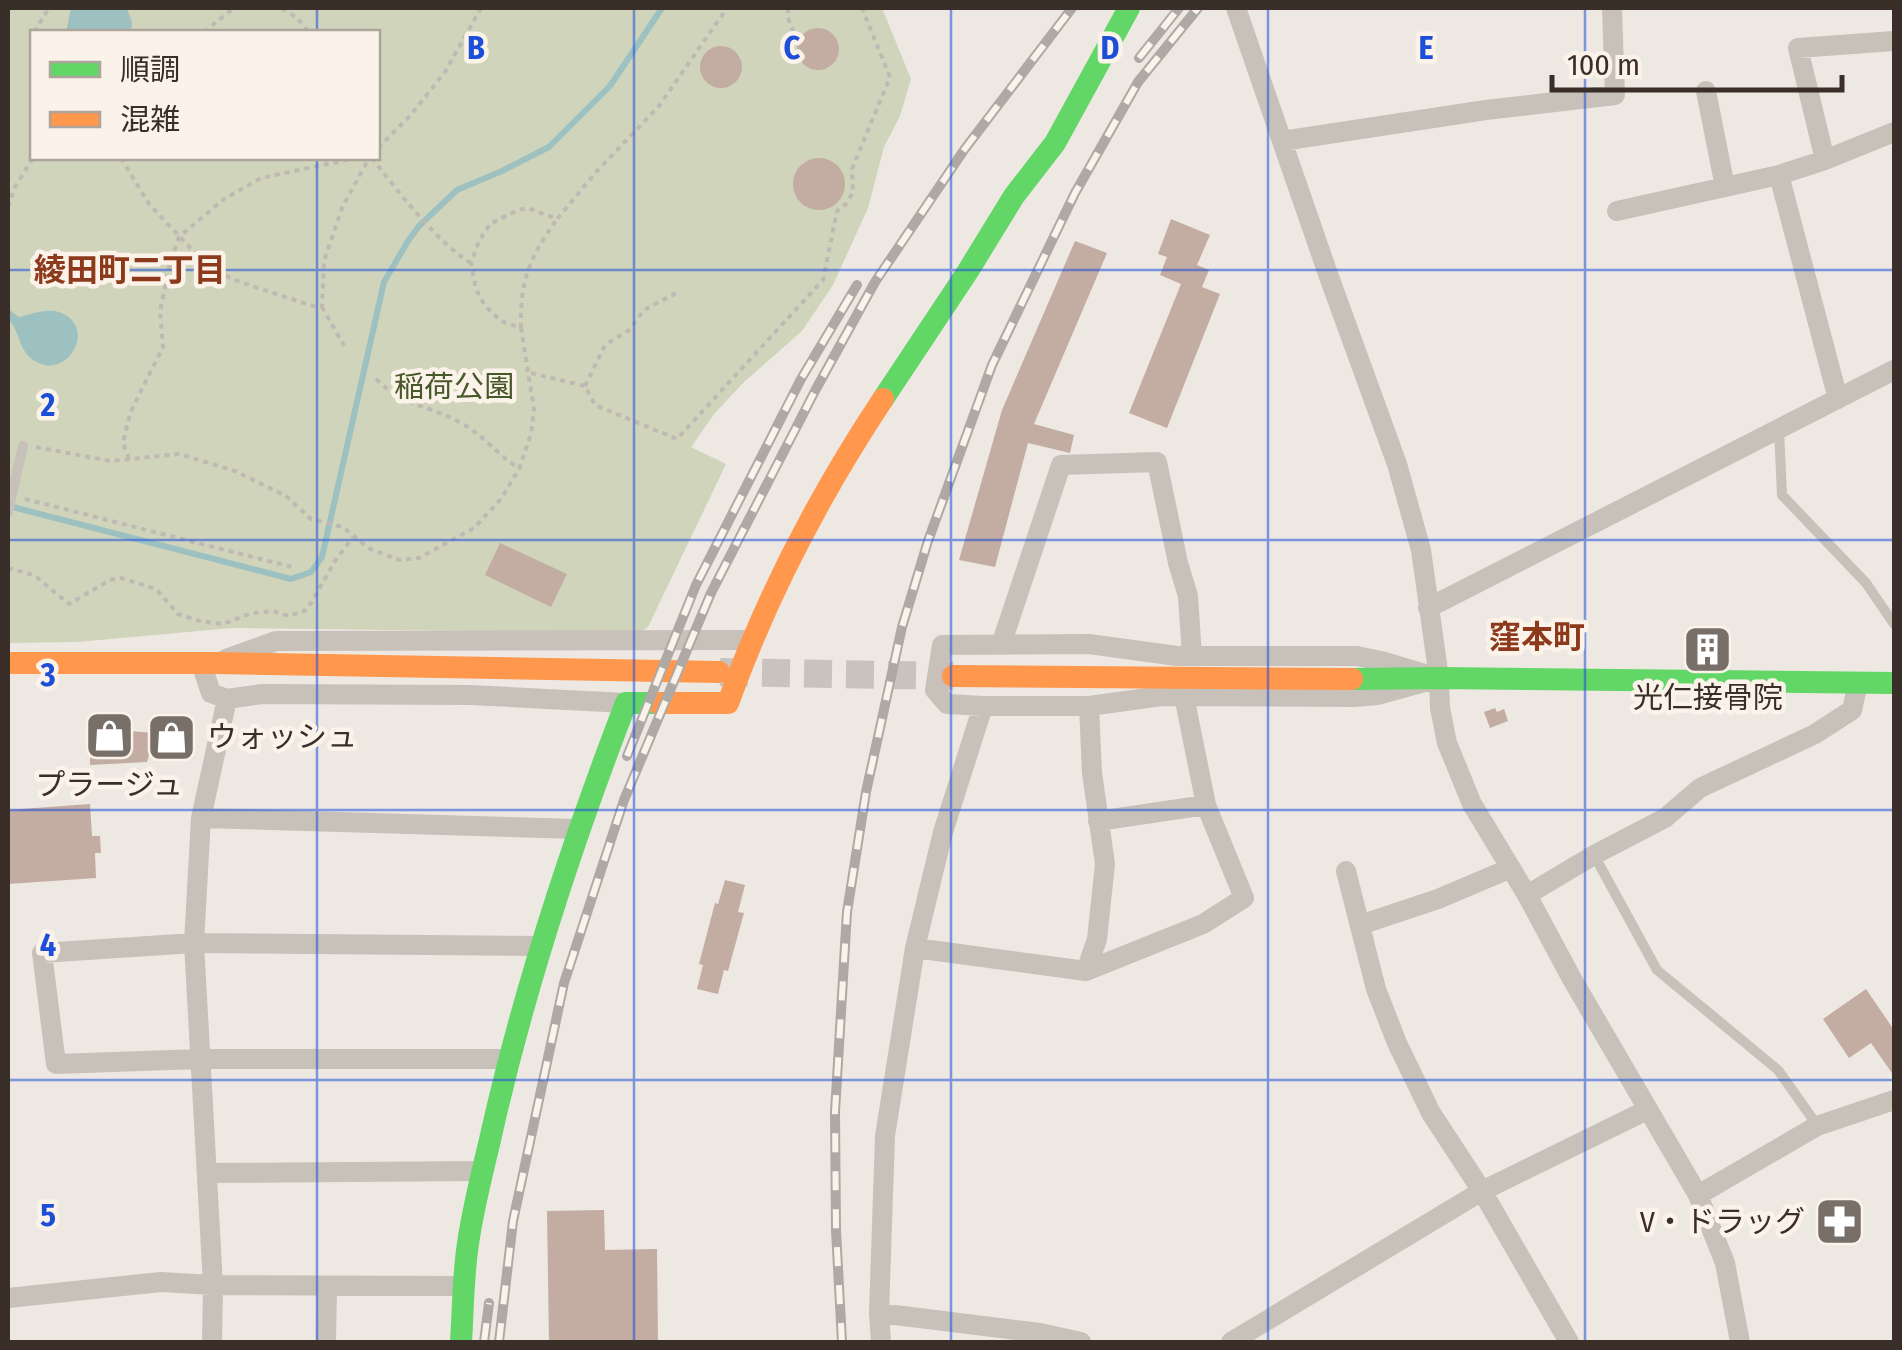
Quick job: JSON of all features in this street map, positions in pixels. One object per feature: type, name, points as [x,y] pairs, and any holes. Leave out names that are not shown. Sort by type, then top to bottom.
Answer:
[{"type":"street","points":[[208,663],[211,693],[227,698],[262,694],[470,695],[626,703],[728,703],[751,640],[786,564],[849,450],[1014,196],[1055,143],[1130,8]]},
{"type":"street","points":[[1236,8],[1397,464],[1421,550],[1447,742],[1472,804],[1698,1195],[1725,1263],[1740,1342]]},
{"type":"street","points":[[1282,141],[1615,94],[1612,8]]},
{"type":"street","points":[[1825,160],[1798,48],[1894,42]]},
{"type":"street","points":[[1706,91],[1725,187]]},
{"type":"street","points":[[1617,211],[1778,175],[1894,132]]},
{"type":"street","points":[[1778,175],[1838,399]]},
{"type":"street","points":[[1428,608],[1894,370]]},
{"type":"street","points":[[1001,645],[1062,465],[1157,462],[1188,596],[1192,656]]},
{"type":"street","points":[[208,663],[276,641],[751,640]]},
{"type":"street","points":[[1089,644],[1192,656],[1357,656],[1439,678],[1377,696],[1162,696],[1089,706],[947,704],[935,690],[942,646],[1089,644]]},
{"type":"street","points":[[8,664],[208,663],[719,672]]},
{"type":"street","points":[[953,676],[1894,683]]},
{"type":"street","points":[[1527,895],[1665,818],[1700,788],[1828,726],[1852,710],[1858,683]]},
{"type":"street","points":[[915,948],[1086,971],[1203,924],[1244,898],[1206,805],[1184,696]]},
{"type":"street","points":[[212,1342],[213,1286],[194,943],[201,818],[227,698]]},
{"type":"street","points":[[462,1342],[469,1236],[507,1059],[579,828],[626,703]]},
{"type":"street","points":[[880,1342],[885,1136],[915,948],[943,832],[983,706]]},
{"type":"street","points":[[1086,971],[1096,939],[1105,864],[1092,773],[1089,706]]},
{"type":"street","points":[[1098,821],[1206,805]]},
{"type":"street","points":[[201,818],[579,828]]},
{"type":"street","points":[[1360,925],[1438,899],[1510,868]]},
{"type":"street","points":[[1346,871],[1376,989],[1430,1114],[1482,1192],[1569,1342]]},
{"type":"street","points":[[507,1059],[200,1059],[56,1064],[42,953],[194,943],[542,946]]},
{"type":"street","points":[[1698,1195],[1817,1126],[1894,1100]]},
{"type":"street","points":[[1232,1342],[1482,1192],[1646,1110]]},
{"type":"street","points":[[206,1172],[484,1171]]},
{"type":"street","points":[[8,1298],[162,1282],[213,1286],[463,1286]]},
{"type":"street","points":[[326,1286],[326,1342]]},
{"type":"street","points":[[879,1313],[1040,1333],[1081,1342]]},
{"type":"lane","points":[[1778,430],[1782,495],[1866,584],[1894,624]]},
{"type":"lane","points":[[8,512],[23,446]]},
{"type":"lane","points":[[1594,855],[1657,970],[1778,1070],[1817,1126]]},
{"type":"path","points":[[36,30],[50,8]]},
{"type":"path","points":[[206,30],[234,8]]},
{"type":"path","points":[[282,8],[307,30]]},
{"type":"path","points":[[380,146],[445,72],[482,8]]},
{"type":"path","points":[[23,446],[110,461],[179,454],[235,471],[286,496],[311,519],[343,527],[368,548],[399,560],[419,558],[474,528],[502,499],[519,469],[531,434],[534,408],[521,328],[522,287],[537,247],[598,171],[660,106],[727,8]]},
{"type":"path","points":[[788,8],[793,31]]},
{"type":"path","points":[[530,373],[584,386],[595,405],[677,439],[823,280],[838,211],[853,192],[852,169],[890,76],[862,8]]},
{"type":"path","points":[[8,207],[32,160]]},
{"type":"path","points":[[122,160],[149,204],[210,269],[322,307]]},
{"type":"path","points":[[129,459],[123,443],[130,413],[163,347],[160,312],[179,237],[224,199],[261,178],[346,160]]},
{"type":"path","points":[[346,349],[322,307],[324,261],[342,208],[370,160]]},
{"type":"path","points":[[373,160],[457,255],[471,262]]},
{"type":"path","points":[[521,328],[500,320],[485,306],[476,289],[471,262],[490,224],[518,210],[528,208],[557,219]]},
{"type":"path","points":[[584,386],[605,345],[629,330],[644,310],[678,292]]},
{"type":"path","points":[[376,379],[390,394],[438,411],[482,435],[519,469]]},
{"type":"path","points":[[11,496],[292,567]]},
{"type":"path","points":[[8,568],[34,575],[69,604],[110,580],[121,578],[156,589],[178,614],[223,624],[252,612],[273,611],[289,616],[308,610],[353,537]]},
{"type":"green space","name":"稲荷公園","points":[[8,8],[882,8],[911,79],[900,116],[884,147],[868,208],[833,285],[802,331],[744,382],[691,447],[726,464],[648,627],[640,633],[232,628],[77,642],[8,643]]},
{"type":"water","points":[[71,8],[127,8],[132,23],[131,30],[66,30]]},
{"type":"water","points":[[8,309],[19,317],[49,311],[71,319],[77,329],[74,350],[56,365],[32,359],[8,319]]},
{"type":"building","points":[[818,28],[833,34],[839,49],[833,64],[818,70],[803,64],[797,49],[803,34]]},
{"type":"building","points":[[721,46],[736,52],[742,67],[736,82],[721,88],[706,82],[700,67],[706,52]]},
{"type":"building","points":[[819,158],[837,166],[845,184],[837,202],[819,210],[801,202],[793,184],[801,166]]},
{"type":"building","points":[[1171,219],[1210,235],[1197,265],[1209,270],[1202,287],[1220,294],[1167,428],[1129,413],[1181,284],[1160,275],[1167,257],[1158,254]]},
{"type":"building","points":[[1075,241],[1107,253],[1034,424],[1074,435],[1070,453],[1028,443],[995,567],[959,560],[1002,410]]},
{"type":"building","points":[[500,543],[567,574],[551,607],[485,575]]},
{"type":"building","name":"光仁接骨院","points":[[1697,640],[1719,641],[1718,658],[1696,657]]},
{"type":"building","points":[[1495,708],[1497,712],[1504,709],[1508,721],[1490,728],[1484,712]]},
{"type":"building","points":[[91,728],[155,733],[147,762],[90,765]]},
{"type":"building","points":[[90,804],[92,836],[100,836],[101,853],[95,853],[96,878],[8,884],[8,810]]},
{"type":"building","points":[[725,880],[745,885],[738,912],[744,913],[718,994],[697,989],[703,965],[699,964]]},
{"type":"building","points":[[1866,989],[1894,1030],[1894,1076],[1871,1043],[1849,1058],[1823,1019]]},
{"type":"building","points":[[604,1210],[605,1250],[657,1249],[658,1342],[549,1342],[547,1211]]},
{"type":"waterway","points":[[9,506],[291,579],[311,572],[322,557],[384,282],[408,241],[457,190],[549,147],[610,86],[662,8]]},
{"type":"tunnel","points":[[720,672],[953,676]]},
{"type":"railway","points":[[499,1342],[513,1221],[564,983],[624,800],[711,593],[875,282],[964,150],[1072,8]]},
{"type":"railway","points":[[1139,58],[1179,8]]},
{"type":"railway","points":[[842,1342],[835,1112],[847,912],[866,792],[902,627],[928,541],[992,365],[1075,193],[1138,82],[1198,8]]},
{"type":"railway","points":[[627,756],[696,585],[801,379],[857,285]]},
{"type":"railway","points":[[484,1342],[489,1303]]},
{"type":"traffic: fast","points":[[883,399],[1014,196],[1055,143],[1129,8]]},
{"type":"traffic: fast","points":[[1352,679],[1894,683]]},
{"type":"traffic: fast","points":[[461,1342],[466,1262],[475,1206],[519,1022],[551,915],[626,703],[658,703]]},
{"type":"traffic: slow","points":[[658,703],[728,703],[796,546],[883,399]]},
{"type":"traffic: slow","points":[[8,663],[719,672]]},
{"type":"traffic: slow","points":[[953,676],[1352,679]]},
{"type":"place","name":"光仁接骨院","points":[[1708,649]]},
{"type":"place","name":"プラージュ","points":[[109,736]]},
{"type":"place","name":"ウォッシュ","points":[[172,737]]},
{"type":"place","name":"V・ドラッグ","points":[[1840,1222]]},
{"type":"district","name":"綾田町二丁目","points":[[130,270]]},
{"type":"district","name":"窪本町","points":[[1537,637]]}]
